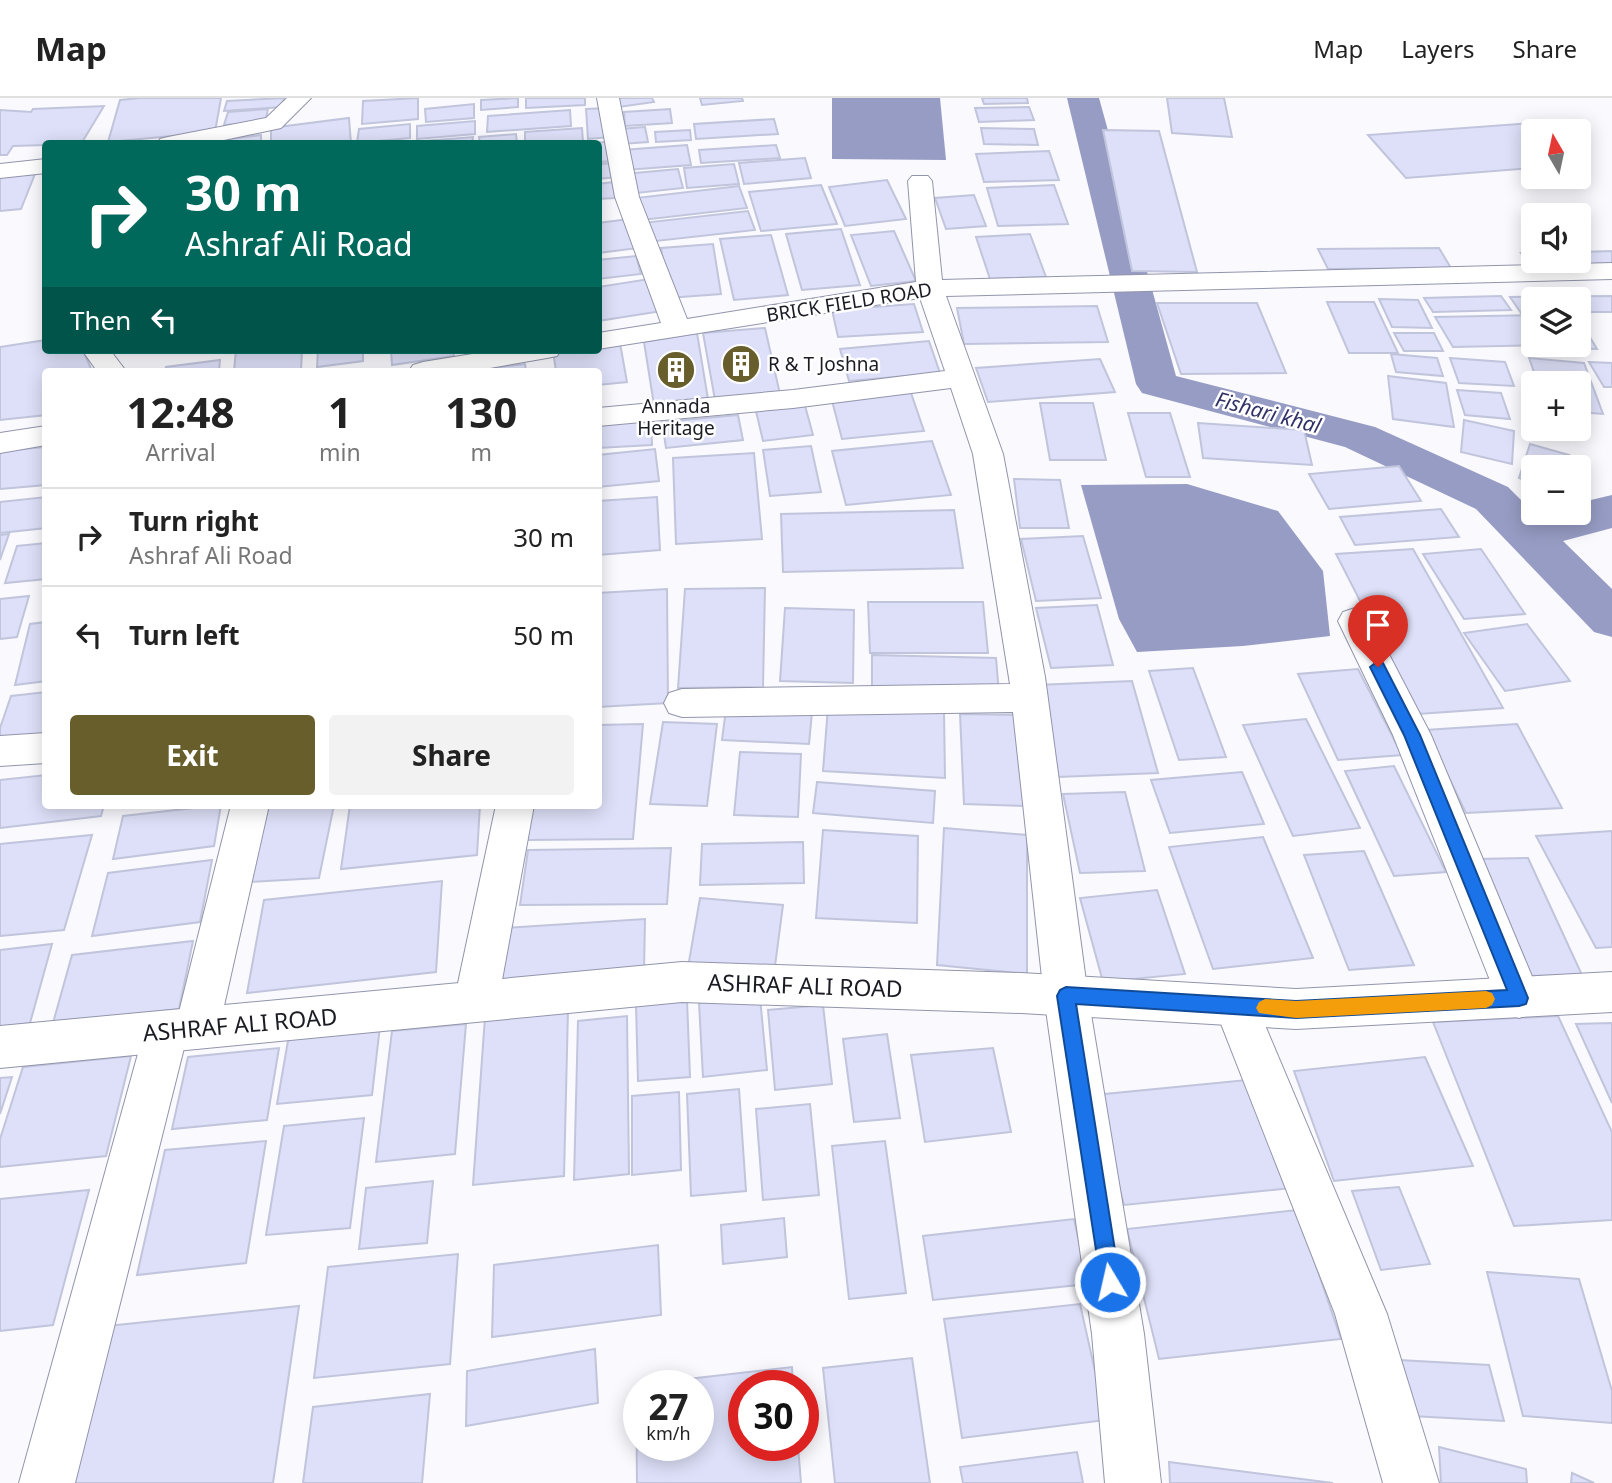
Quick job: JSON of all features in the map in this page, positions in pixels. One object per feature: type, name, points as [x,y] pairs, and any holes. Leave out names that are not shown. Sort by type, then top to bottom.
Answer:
[{"type":"street","points":[[205,140],[270,133],[300,98]]},
{"type":"street","points":[[608,98],[627,197],[677,329]]},
{"type":"street","points":[[0,171],[42,166]]},
{"type":"street","points":[[602,181],[624,179]]},
{"type":"street","points":[[920,181],[930,288],[988,454],[1030,698],[1066,996],[1118,1334],[1133,1483]]},
{"type":"street","name":"BRICK FIELD ROAD","points":[[602,340],[930,288],[1612,271]]},
{"type":"street","points":[[99,354],[110,368]]},
{"type":"street","points":[[449,368],[544,357]]},
{"type":"street","points":[[602,417],[961,378]]},
{"type":"street","points":[[0,443],[42,436]]},
{"type":"street","points":[[1355,621],[1412,735],[1519,998]]},
{"type":"street","points":[[682,703],[1030,698]]},
{"type":"street","points":[[0,751],[42,748]]},
{"type":"street","points":[[47,1483],[249,809]]},
{"type":"street","points":[[477,1002],[514,809]]},
{"type":"street","name":"ASHRAF ALI ROAD","points":[[0,1047],[682,982],[1066,996],[1296,1009],[1612,992]]},
{"type":"street","points":[[1236,1006],[1362,1314],[1411,1483]]},
{"type":"water","points":[[832,98],[940,98],[946,160],[832,159]]},
{"type":"water","points":[[1187,484],[1278,511],[1323,571],[1330,636],[1243,646],[1137,652],[1119,619],[1081,485]]},
{"type":"building","points":[[221,98],[215,132],[109,140],[120,100]]},
{"type":"building","points":[[284,98],[282,107],[224,111],[227,101]]},
{"type":"building","points":[[418,98],[418,119],[362,124],[363,101]]},
{"type":"building","points":[[518,98],[518,107],[481,110],[481,100]]},
{"type":"building","points":[[526,98],[585,98],[585,105],[526,108]]},
{"type":"building","points":[[615,98],[652,98],[654,102],[619,107]]},
{"type":"building","points":[[700,98],[742,98],[743,101],[702,105]]},
{"type":"building","points":[[982,98],[1027,98],[1028,103],[984,104]]},
{"type":"building","points":[[1167,98],[1224,98],[1232,137],[1172,133]]},
{"type":"building","points":[[474,104],[474,118],[426,122],[425,109]]},
{"type":"building","points":[[104,106],[83,140],[42,140],[42,145],[13,146],[7,155],[0,155],[0,110],[31,112],[33,109]]},
{"type":"building","points":[[1029,107],[1034,120],[979,122],[975,108]]},
{"type":"building","points":[[609,108],[611,137],[588,139],[586,109]]},
{"type":"building","points":[[268,109],[265,122],[224,125],[228,112]]},
{"type":"building","points":[[670,109],[672,123],[625,126],[624,112]]},
{"type":"building","points":[[570,110],[571,126],[487,132],[488,116]]},
{"type":"building","points":[[349,118],[351,140],[271,140],[271,128]]},
{"type":"building","points":[[774,119],[778,134],[696,139],[694,124]]},
{"type":"building","points":[[475,121],[475,134],[417,139],[417,126]]},
{"type":"building","points":[[410,124],[410,138],[357,140],[359,129]]},
{"type":"building","points":[[1521,124],[1521,169],[1406,178],[1368,135]]},
{"type":"building","points":[[645,127],[648,142],[621,144],[619,129]]},
{"type":"building","points":[[582,128],[583,140],[525,140],[525,132]]},
{"type":"building","points":[[981,128],[1034,129],[1038,145],[984,144]]},
{"type":"building","points":[[690,130],[691,140],[656,142],[655,132]]},
{"type":"building","points":[[1103,130],[1159,131],[1197,272],[1132,271]]},
{"type":"building","points":[[516,134],[517,140],[479,140],[479,137]]},
{"type":"building","points":[[261,135],[261,140],[221,140]]},
{"type":"building","points":[[473,137],[473,140],[435,140]]},
{"type":"building","points":[[614,141],[617,161],[602,162],[602,142]]},
{"type":"building","points":[[687,145],[691,165],[626,170],[623,150]]},
{"type":"building","points":[[776,145],[780,158],[701,163],[699,150]]},
{"type":"building","points":[[1049,151],[1059,180],[984,182],[976,154]]},
{"type":"building","points":[[805,158],[811,178],[744,184],[739,163]]},
{"type":"building","points":[[617,163],[618,177],[602,179],[602,164]]},
{"type":"building","points":[[734,164],[739,184],[687,188],[684,168]]},
{"type":"building","points":[[678,169],[683,188],[627,194],[624,174]]},
{"type":"building","points":[[35,174],[21,209],[0,211],[0,177]]},
{"type":"building","points":[[887,180],[906,219],[845,226],[829,187]]},
{"type":"building","points":[[613,182],[615,198],[602,199],[602,183]]},
{"type":"building","points":[[821,185],[837,224],[761,231],[749,192]]},
{"type":"building","points":[[1054,185],[1068,224],[998,226],[987,188]]},
{"type":"building","points":[[739,186],[747,208],[642,220],[636,198]]},
{"type":"building","points":[[974,195],[986,226],[946,229],[935,198]]},
{"type":"building","points":[[748,211],[755,230],[647,242],[642,223]]},
{"type":"building","points":[[629,219],[638,248],[602,252],[602,222]]},
{"type":"building","points":[[841,229],[860,285],[802,290],[786,234]]},
{"type":"building","points":[[894,231],[916,281],[871,286],[851,235]]},
{"type":"building","points":[[1030,234],[1046,277],[990,279],[976,237]]},
{"type":"building","points":[[771,235],[788,295],[734,300],[720,239]]},
{"type":"building","points":[[713,244],[721,294],[668,298],[661,248]]},
{"type":"building","points":[[1439,248],[1451,268],[1328,269],[1318,249]]},
{"type":"building","points":[[1612,251],[1612,266],[1591,267],[1591,252]]},
{"type":"building","points":[[636,256],[641,274],[602,279],[602,260]]},
{"type":"building","points":[[649,279],[662,311],[602,320],[602,286]]},
{"type":"building","points":[[1501,296],[1511,310],[1433,312],[1424,298]]},
{"type":"building","points":[[1591,296],[1612,296],[1612,312],[1591,312]]},
{"type":"building","points":[[1510,297],[1521,297],[1521,313]]},
{"type":"building","points":[[1379,299],[1418,300],[1432,328],[1392,327]]},
{"type":"building","points":[[1327,302],[1374,302],[1398,353],[1349,353]]},
{"type":"building","points":[[1157,303],[1257,303],[1286,373],[1181,374]]},
{"type":"building","points":[[914,304],[923,332],[838,337],[832,310]]},
{"type":"building","points":[[1097,306],[1108,342],[964,344],[957,308]]},
{"type":"building","points":[[1521,315],[1521,346],[1453,347],[1435,317]]},
{"type":"building","name":"R & T Joshna","points":[[765,328],[780,394],[715,400],[703,333]]},
{"type":"building","name":"Annada Heritage","points":[[697,333],[708,399],[654,405],[644,342]]},
{"type":"building","points":[[1394,333],[1434,333],[1443,351],[1404,351]]},
{"type":"building","points":[[42,341],[42,354],[85,354],[91,368],[42,368],[42,415],[0,420],[0,347]]},
{"type":"building","points":[[929,341],[940,373],[849,381],[840,349]]},
{"type":"building","points":[[620,343],[627,382],[602,385],[602,368],[556,368],[553,354],[602,354],[602,345]]},
{"type":"building","points":[[236,354],[302,354],[301,368],[234,368]]},
{"type":"building","points":[[318,354],[363,354],[363,361],[317,367]]},
{"type":"building","points":[[391,354],[454,356],[392,365]]},
{"type":"building","points":[[1391,354],[1437,358],[1443,376],[1396,372]]},
{"type":"building","points":[[1450,358],[1505,362],[1514,386],[1459,383]]},
{"type":"building","points":[[1529,358],[1584,363],[1587,371],[1534,371]]},
{"type":"building","points":[[1100,359],[1115,392],[988,402],[976,368]]},
{"type":"building","points":[[220,360],[219,368],[166,367]]},
{"type":"building","points":[[1589,362],[1612,363],[1612,387],[1604,387]]},
{"type":"building","points":[[525,364],[526,368],[492,368]]},
{"type":"building","points":[[1388,376],[1446,383],[1454,427],[1393,419]]},
{"type":"building","points":[[1591,382],[1603,414],[1591,413]]},
{"type":"building","points":[[910,390],[924,431],[842,439],[831,397]]},
{"type":"building","points":[[1457,390],[1501,393],[1510,419],[1465,415]]},
{"type":"building","points":[[804,402],[813,435],[763,441],[755,407]]},
{"type":"building","points":[[1040,403],[1093,403],[1106,460],[1050,460]]},
{"type":"building","points":[[1128,413],[1170,413],[1190,477],[1146,477]]},
{"type":"building","points":[[738,415],[743,440],[666,448],[662,422]]},
{"type":"building","points":[[651,418],[652,445],[602,448],[602,422]]},
{"type":"building","points":[[1464,420],[1514,431],[1512,464],[1461,452]]},
{"type":"building","points":[[1198,423],[1304,430],[1312,465],[1203,458]]},
{"type":"building","points":[[932,441],[951,495],[846,505],[832,451]]},
{"type":"building","points":[[1530,444],[1569,455],[1526,455]]},
{"type":"building","points":[[811,446],[821,492],[770,496],[763,450]]},
{"type":"building","points":[[42,447],[42,485],[0,489],[0,451]]},
{"type":"building","points":[[655,449],[659,481],[602,487],[602,455]]},
{"type":"building","points":[[754,453],[762,539],[676,544],[673,458]]},
{"type":"building","points":[[1399,466],[1421,501],[1329,509],[1309,474]]},
{"type":"building","points":[[1014,479],[1060,480],[1069,528],[1020,528]]},
{"type":"building","points":[[42,497],[42,528],[0,533],[0,502]]},
{"type":"building","points":[[657,497],[660,550],[602,555],[602,501]]},
{"type":"building","points":[[1441,509],[1459,537],[1355,545],[1340,517]]},
{"type":"building","points":[[954,510],[963,568],[783,572],[781,514]]},
{"type":"building","points":[[9,534],[0,560],[0,535]]},
{"type":"building","points":[[1083,536],[1101,598],[1036,601],[1021,539]]},
{"type":"building","points":[[42,543],[42,579],[5,583],[17,546]]},
{"type":"building","points":[[1413,549],[1503,708],[1418,714],[1336,554]]},
{"type":"building","points":[[1481,549],[1525,614],[1464,619],[1423,554]]},
{"type":"building","points":[[765,588],[763,687],[678,688],[685,589]]},
{"type":"building","points":[[667,589],[668,703],[602,707],[602,593]]},
{"type":"building","points":[[29,596],[17,637],[0,639],[0,599]]},
{"type":"building","points":[[868,602],[983,602],[988,653],[870,653]]},
{"type":"building","points":[[1097,605],[1113,665],[1051,668],[1036,608]]},
{"type":"building","points":[[785,608],[854,610],[853,683],[780,681]]},
{"type":"building","points":[[42,622],[42,682],[15,685],[30,624]]},
{"type":"building","points":[[1527,624],[1570,681],[1505,691],[1464,633]]},
{"type":"building","points":[[872,655],[996,658],[999,694],[872,690]]},
{"type":"building","points":[[1193,668],[1226,757],[1179,760],[1149,671]]},
{"type":"building","points":[[1358,669],[1402,755],[1338,760],[1298,674]]},
{"type":"building","points":[[1132,681],[1158,773],[1057,777],[1037,685]]},
{"type":"building","points":[[42,692],[42,734],[0,739],[0,728],[11,696]]},
{"type":"building","points":[[828,707],[944,713],[945,778],[823,771]]},
{"type":"building","points":[[726,709],[812,712],[809,744],[722,740]]},
{"type":"building","points":[[960,714],[1018,715],[1026,806],[964,804]]},
{"type":"building","points":[[1306,719],[1360,828],[1293,836],[1243,725]]},
{"type":"building","points":[[663,722],[717,724],[707,806],[650,804]]},
{"type":"building","points":[[643,724],[633,839],[527,840],[531,809],[602,809],[602,725]]},
{"type":"building","points":[[1517,724],[1562,808],[1466,813],[1426,730]]},
{"type":"building","points":[[740,752],[801,754],[798,817],[734,815]]},
{"type":"building","points":[[1394,766],[1446,872],[1394,876],[1345,771]]},
{"type":"building","points":[[1242,772],[1264,824],[1170,833],[1151,780]]},
{"type":"building","points":[[42,775],[42,809],[103,809],[101,816],[0,828],[0,780]]},
{"type":"building","points":[[817,782],[935,791],[933,823],[813,813]]},
{"type":"building","points":[[1125,792],[1145,871],[1080,873],[1063,794]]},
{"type":"building","points":[[185,809],[220,809],[214,846],[113,859],[123,816]]},
{"type":"building","points":[[268,809],[333,809],[319,878],[249,882]]},
{"type":"building","points":[[349,809],[480,809],[477,855],[341,869]]},
{"type":"building","points":[[944,828],[1027,835],[1027,974],[937,965]]},
{"type":"building","points":[[823,830],[918,836],[917,923],[816,918]]},
{"type":"building","points":[[1612,831],[1612,947],[1596,948],[1536,836]]},
{"type":"building","points":[[92,835],[64,930],[0,936],[0,844]]},
{"type":"building","points":[[1263,837],[1313,958],[1213,969],[1169,847]]},
{"type":"building","points":[[803,842],[804,883],[700,885],[702,844]]},
{"type":"building","points":[[671,848],[667,904],[520,905],[528,850]]},
{"type":"building","points":[[1364,851],[1414,965],[1349,970],[1304,855]]},
{"type":"building","points":[[1528,858],[1582,975],[1526,976],[1476,859]]},
{"type":"building","points":[[212,860],[200,922],[92,936],[108,873]]},
{"type":"building","points":[[442,881],[436,972],[247,993],[264,900]]},
{"type":"building","points":[[1157,890],[1185,974],[1103,982],[1080,898]]},
{"type":"building","points":[[700,898],[783,905],[773,981],[687,973]]},
{"type":"building","points":[[645,919],[644,972],[500,982],[504,928]]},
{"type":"building","points":[[193,941],[179,1009],[53,1023],[72,955]]},
{"type":"building","points":[[52,944],[30,1023],[0,1027],[0,950]]},
{"type":"building","points":[[760,998],[767,1070],[703,1077],[699,1003]]},
{"type":"building","points":[[687,1000],[690,1077],[638,1081],[636,1005]]},
{"type":"building","points":[[823,1005],[832,1084],[775,1090],[768,1010]]},
{"type":"building","points":[[568,1009],[564,1176],[473,1185],[485,1017]]},
{"type":"building","points":[[627,1016],[629,1174],[574,1180],[578,1021]]},
{"type":"building","points":[[1558,1016],[1612,1132],[1612,1220],[1514,1226],[1433,1022]]},
{"type":"building","points":[[1612,1023],[1612,1103],[1576,1024]]},
{"type":"building","points":[[466,1024],[455,1154],[376,1162],[392,1031]]},
{"type":"building","points":[[380,1026],[372,1095],[277,1104],[289,1035]]},
{"type":"building","points":[[887,1034],[900,1118],[854,1122],[843,1039]]},
{"type":"building","points":[[279,1048],[267,1120],[172,1129],[188,1057]]},
{"type":"building","points":[[993,1048],[1011,1132],[925,1142],[911,1055]]},
{"type":"building","points":[[131,1056],[106,1156],[0,1167],[0,1139],[23,1067]]},
{"type":"building","points":[[1425,1057],[1473,1166],[1334,1181],[1294,1071]]},
{"type":"building","points":[[12,1077],[0,1114],[0,1078]]},
{"type":"building","points":[[1257,1079],[1293,1188],[1124,1205],[1095,1095]]},
{"type":"building","points":[[739,1089],[746,1191],[691,1196],[687,1094]]},
{"type":"building","points":[[679,1092],[681,1170],[632,1175],[632,1096]]},
{"type":"building","points":[[810,1104],[819,1195],[763,1200],[756,1109]]},
{"type":"building","points":[[364,1118],[350,1228],[266,1235],[284,1126]]},
{"type":"building","points":[[266,1141],[246,1263],[137,1275],[165,1150]]},
{"type":"building","points":[[885,1141],[906,1293],[849,1299],[832,1146]]},
{"type":"building","points":[[433,1181],[427,1243],[359,1249],[366,1188]]},
{"type":"building","points":[[1399,1187],[1430,1264],[1381,1270],[1352,1191]]},
{"type":"building","points":[[89,1190],[53,1325],[0,1331],[0,1199]]},
{"type":"building","points":[[1297,1210],[1341,1339],[1159,1359],[1127,1229]]},
{"type":"building","points":[[784,1218],[787,1257],[723,1264],[721,1225]]},
{"type":"building","points":[[1074,1219],[1088,1284],[933,1300],[923,1236]]},
{"type":"building","points":[[658,1245],[661,1315],[492,1337],[494,1265]]},
{"type":"building","points":[[458,1254],[450,1364],[314,1378],[328,1267]]},
{"type":"building","points":[[1487,1272],[1579,1279],[1612,1391],[1612,1423],[1523,1416]]},
{"type":"building","points":[[1080,1304],[1106,1420],[962,1438],[944,1319]]},
{"type":"building","points":[[299,1306],[273,1483],[60,1483],[98,1327]]},
{"type":"building","points":[[595,1349],[598,1403],[466,1426],[467,1371]]},
{"type":"building","points":[[912,1358],[930,1483],[835,1483],[823,1368]]},
{"type":"building","points":[[1399,1360],[1489,1365],[1504,1421],[1411,1416]]},
{"type":"building","points":[[792,1367],[792,1370],[766,1370]]},
{"type":"building","points":[[728,1374],[728,1461],[799,1461],[801,1483],[637,1483],[637,1461],[714,1461],[714,1376]]},
{"type":"building","points":[[430,1394],[422,1483],[303,1483],[313,1407]]},
{"type":"building","points":[[1439,1447],[1526,1469],[1527,1483],[1441,1483]]},
{"type":"building","points":[[1077,1452],[1083,1483],[963,1483],[960,1467]]},
{"type":"building","points":[[1169,1462],[1333,1483],[1170,1483]]},
{"type":"building","points":[[1572,1473],[1594,1483],[1571,1483]]},
{"type":"waterway","name":"Fishari khal","points":[[1083,98],[1157,384],[1360,437],[1492,498],[1612,619]]},
{"type":"waterway","points":[[1529,535],[1609,510],[1612,512]]},
{"type":"slow traffic","points":[[1265,1008],[1296,1009],[1486,999]]},
{"type":"place","name":"R & T Joshna","points":[[741,364]]},
{"type":"place","name":"Annada Heritage","points":[[676,370]]},
{"type":"route","points":[[1110,1282],[1066,996],[1296,1009],[1519,998],[1412,735],[1378,667]]}]
